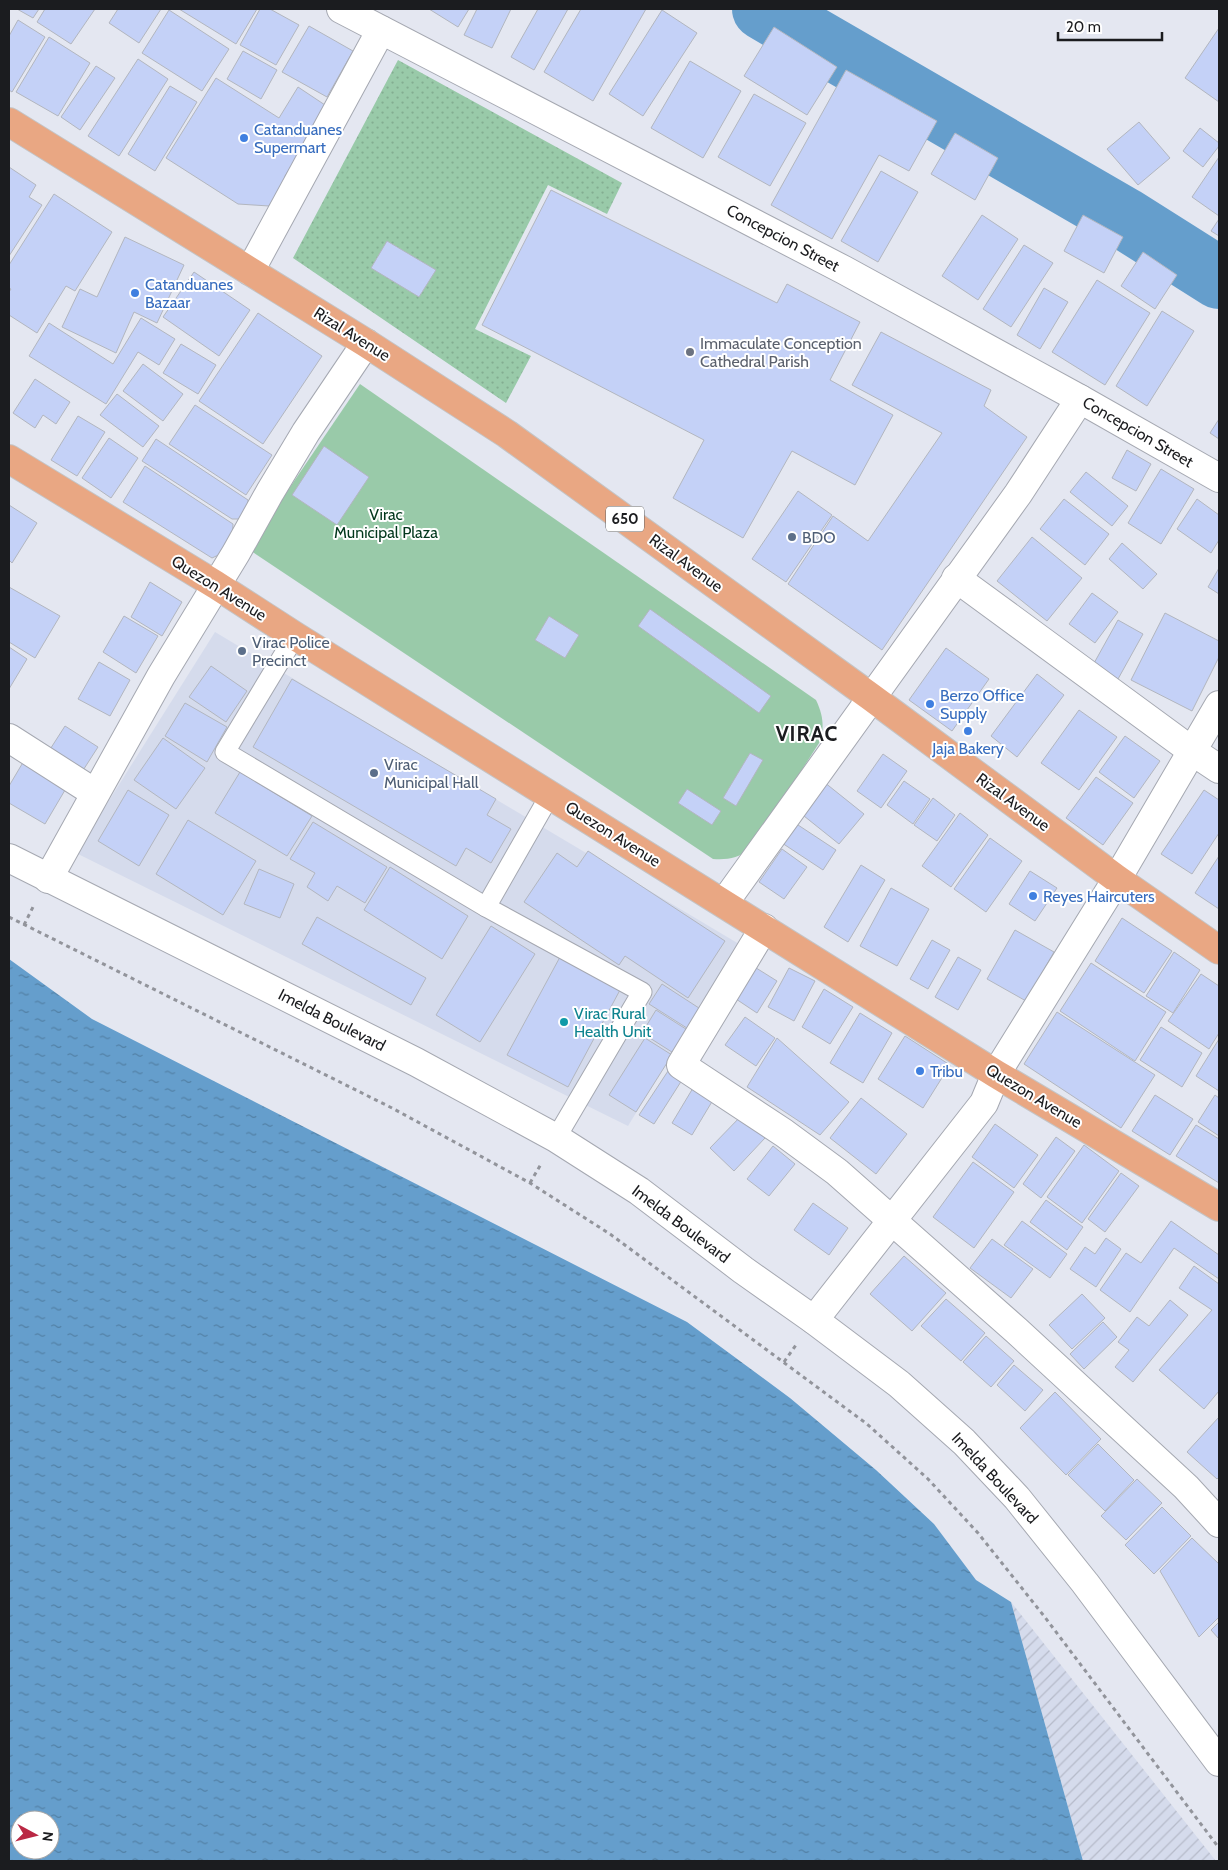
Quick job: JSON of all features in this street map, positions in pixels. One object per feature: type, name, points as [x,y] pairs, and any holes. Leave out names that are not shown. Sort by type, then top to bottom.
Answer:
[{"type":"main road","name":"Rizal Avenue","points":[[9,122],[366,343],[523,445],[1117,879],[1219,950]]},
{"type":"main road","name":"Quezon Avenue","points":[[9,459],[216,585],[996,1074],[1219,1207]]},
{"type":"street","name":"Concepcion Street","points":[[341,9],[796,244],[1080,399],[1219,478]]},
{"type":"street","points":[[250,271],[381,30]]},
{"type":"street","points":[[48,878],[166,668],[306,432],[366,343]]},
{"type":"street","points":[[724,903],[1018,494],[1080,399]]},
{"type":"street","points":[[956,578],[1219,769]]},
{"type":"street","points":[[814,1320],[984,1103],[996,1074],[1117,879],[1219,704]]},
{"type":"street","points":[[9,738],[95,793]]},
{"type":"street","name":"Imelda Boulevard","points":[[9,858],[416,1062],[556,1138],[639,1192],[743,1270],[814,1320],[899,1384],[964,1442],[1016,1498],[1085,1583],[1219,1762]]},
{"type":"street","points":[[764,928],[681,1065],[837,1172],[1011,1325],[1186,1487],[1219,1523]]},
{"type":"lane","points":[[295,636],[226,752],[486,907],[642,992],[556,1138]]},
{"type":"lane","points":[[486,907],[550,795]]},
{"type":"path","points":[[9,917],[392,1108],[530,1183],[610,1234],[867,1424],[928,1479],[978,1533],[1044,1616],[1219,1848]]},
{"type":"shaded area","points":[[215,632],[739,944],[628,1126],[76,853]]},
{"type":"shaded area","points":[[1011,1602],[1216,1861],[1083,1861]]},
{"type":"green space","points":[[398,60],[622,183],[607,214],[548,185],[475,329],[531,356],[506,403],[293,258]]},
{"type":"green space","name":"Virac Municipal Plaza","points":[[360,384],[816,700],[822,720],[821,740],[751,849],[733,858],[713,859],[248,549]]},
{"type":"water","points":[[9,959],[92,1019],[687,1322],[790,1398],[876,1470],[934,1524],[976,1580],[1011,1602],[1083,1861],[9,1861]]},
{"type":"building","points":[[17,9],[39,9],[33,18]]},
{"type":"building","points":[[45,9],[95,9],[71,44],[37,22]]},
{"type":"building","points":[[118,9],[161,9],[139,43],[109,23]]},
{"type":"building","points":[[179,9],[257,9],[236,44]]},
{"type":"building","points":[[260,9],[270,9],[299,25],[276,65],[240,45]]},
{"type":"building","points":[[429,9],[469,9],[458,27]]},
{"type":"building","points":[[477,9],[511,9],[492,48],[464,35]]},
{"type":"building","points":[[538,9],[568,9],[534,70],[511,57]]},
{"type":"building","points":[[581,9],[646,9],[593,101],[544,72]]},
{"type":"building","points":[[169,10],[229,49],[202,91],[142,53]]},
{"type":"building","points":[[662,10],[697,33],[643,116],[609,94]]},
{"type":"building","points":[[18,20],[45,37],[12,92],[9,90],[9,36]]},
{"type":"building","points":[[309,26],[353,51],[327,97],[282,72]]},
{"type":"building","points":[[774,27],[837,67],[807,115],[744,76]]},
{"type":"building","points":[[1219,28],[1219,102],[1185,78]]},
{"type":"building","points":[[49,37],[90,63],[58,116],[16,92]]},
{"type":"building","points":[[243,51],[277,70],[261,99],[227,79]]},
{"type":"building","points":[[138,59],[168,79],[119,156],[88,136]]},
{"type":"building","points":[[690,61],[741,91],[703,158],[651,128]]},
{"type":"building","points":[[96,66],[115,78],[80,130],[61,117]]},
{"type":"building","points":[[846,70],[937,121],[909,171],[879,155],[832,239],[771,205]]},
{"type":"building","name":"Catanduanes Supermart","points":[[216,78],[279,118],[298,87],[328,107],[285,176],[284,185],[269,206],[238,204],[166,158]]},
{"type":"building","points":[[170,86],[197,102],[155,171],[128,154]]},
{"type":"building","points":[[754,94],[806,123],[770,186],[718,157]]},
{"type":"building","points":[[1139,122],[1170,158],[1138,185],[1107,149]]},
{"type":"building","points":[[1200,128],[1219,143],[1219,146],[1203,167],[1183,151]]},
{"type":"building","points":[[955,133],[998,158],[975,200],[931,174]]},
{"type":"building","points":[[1219,157],[1219,216],[1192,197]]},
{"type":"building","points":[[9,167],[36,185],[29,197],[42,205],[9,256]]},
{"type":"building","points":[[881,171],[918,192],[878,262],[841,241]]},
{"type":"building","name":"Immaculate Conception Cathedral Parish","points":[[551,190],[777,303],[787,284],[860,322],[830,380],[893,415],[855,485],[792,451],[743,538],[673,498],[704,440],[482,325]]},
{"type":"building","points":[[54,194],[112,232],[75,291],[66,286],[37,333],[9,315],[9,292],[11,289],[9,288],[9,265]]},
{"type":"building","points":[[982,215],[1018,239],[978,300],[942,276]]},
{"type":"building","points":[[1083,215],[1123,237],[1104,273],[1064,251]]},
{"type":"building","points":[[1219,219],[1219,236],[1211,231]]},
{"type":"building","name":"Catanduanes Bazaar","points":[[125,237],[184,265],[157,323],[134,312],[116,353],[62,327],[80,289],[97,297]]},
{"type":"building","points":[[387,241],[436,270],[419,297],[371,268]]},
{"type":"building","points":[[1024,245],[1053,263],[1011,327],[983,309]]},
{"type":"building","points":[[1143,252],[1177,275],[1155,309],[1121,286]]},
{"type":"building","points":[[194,272],[250,310],[219,356],[163,317]]},
{"type":"building","points":[[1097,280],[1150,313],[1105,385],[1052,352]]},
{"type":"building","points":[[1044,288],[1068,302],[1040,349],[1017,335]]},
{"type":"building","points":[[1162,311],[1194,331],[1147,406],[1116,386]]},
{"type":"building","points":[[258,313],[322,356],[263,444],[199,401]]},
{"type":"building","points":[[141,318],[175,339],[159,365],[138,352],[106,404],[29,356],[49,323],[113,364]]},
{"type":"building","points":[[881,332],[991,390],[984,406],[1027,437],[882,650],[788,584],[833,516],[868,541],[942,433],[852,385]]},
{"type":"building","points":[[181,344],[216,365],[198,394],[163,373]]},
{"type":"building","points":[[143,364],[183,394],[163,421],[123,391]]},
{"type":"building","points":[[35,379],[70,402],[56,424],[43,415],[35,428],[13,413]]},
{"type":"building","points":[[117,394],[159,426],[143,447],[100,415]]},
{"type":"building","points":[[195,405],[272,455],[246,495],[169,444]]},
{"type":"building","points":[[78,416],[105,432],[77,476],[51,460]]},
{"type":"building","points":[[1219,419],[1219,439],[1210,433]]},
{"type":"building","points":[[109,438],[138,458],[111,498],[82,478]]},
{"type":"building","points":[[156,439],[248,500],[248,507],[240,519],[232,519],[142,461]]},
{"type":"building","points":[[324,446],[369,477],[337,525],[292,495]]},
{"type":"building","points":[[1127,450],[1151,464],[1136,491],[1112,478]]},
{"type":"building","points":[[145,466],[233,524],[232,542],[225,552],[212,558],[123,502]]},
{"type":"building","points":[[1161,469],[1194,489],[1161,544],[1128,523]]},
{"type":"building","points":[[1086,472],[1128,506],[1112,526],[1070,492]]},
{"type":"building","name":"BDO","points":[[798,491],[832,515],[786,582],[752,559]]},
{"type":"building","points":[[1064,499],[1109,534],[1085,565],[1040,529]]},
{"type":"building","points":[[1197,499],[1219,515],[1219,540],[1211,553],[1177,529]]},
{"type":"building","points":[[9,505],[37,523],[12,563],[9,560]]},
{"type":"building","points":[[1032,537],[1082,578],[1047,621],[997,581]]},
{"type":"building","points":[[1122,543],[1157,574],[1143,589],[1109,559]]},
{"type":"building","points":[[1219,568],[1219,594],[1208,587]]},
{"type":"building","points":[[150,582],[182,602],[162,636],[131,617]]},
{"type":"building","points":[[9,587],[60,616],[35,658],[9,642]]},
{"type":"building","points":[[1092,593],[1118,612],[1095,643],[1069,624]]},
{"type":"building","points":[[650,609],[771,696],[759,713],[638,626]]},
{"type":"building","points":[[1165,613],[1219,641],[1219,657],[1192,711],[1131,680]]},
{"type":"building","points":[[124,616],[158,636],[136,673],[103,652]]},
{"type":"building","points":[[549,616],[579,635],[565,658],[535,640]]},
{"type":"building","points":[[1118,620],[1143,634],[1118,679],[1093,665]]},
{"type":"building","points":[[9,647],[27,659],[9,689]]},
{"type":"building","points":[[946,648],[989,679],[952,731],[909,700]]},
{"type":"building","points":[[99,662],[130,680],[110,716],[78,699]]},
{"type":"building","points":[[211,666],[247,691],[226,722],[189,697]]},
{"type":"building","points":[[1037,674],[1064,695],[1017,757],[991,736]]},
{"type":"building","name":"Virac Municipal Hall","points":[[292,679],[496,799],[487,815],[511,829],[491,863],[466,848],[456,866],[253,747]]},
{"type":"building","points":[[185,703],[227,727],[207,762],[165,736]]},
{"type":"building","points":[[1079,710],[1117,737],[1079,790],[1041,763]]},
{"type":"building","points":[[65,726],[98,747],[80,775],[47,754]]},
{"type":"building","points":[[1125,736],[1160,761],[1134,798],[1099,772]]},
{"type":"building","points":[[163,738],[205,768],[176,809],[134,780]]},
{"type":"building","points":[[750,753],[763,760],[736,806],[723,798]]},
{"type":"building","points":[[883,754],[907,771],[881,808],[857,791]]},
{"type":"building","points":[[25,759],[68,785],[45,824],[9,803],[9,786]]},
{"type":"building","points":[[240,772],[312,816],[287,856],[215,813]]},
{"type":"building","points":[[1096,777],[1133,803],[1103,845],[1066,818]]},
{"type":"building","points":[[904,781],[930,799],[913,824],[887,805]]},
{"type":"building","points":[[824,782],[864,814],[839,844],[799,812]]},
{"type":"building","points":[[687,789],[721,811],[712,825],[678,803]]},
{"type":"building","points":[[128,790],[169,815],[139,866],[98,841]]},
{"type":"building","points":[[1204,790],[1219,800],[1219,833],[1192,874],[1161,854]]},
{"type":"building","points":[[933,798],[955,815],[937,841],[914,825]]},
{"type":"building","points":[[960,813],[988,835],[951,887],[922,866]]},
{"type":"building","points":[[188,820],[256,861],[223,915],[156,874]]},
{"type":"building","points":[[313,822],[387,867],[365,903],[337,886],[328,901],[307,887],[315,873],[290,859]]},
{"type":"building","points":[[795,823],[836,850],[823,870],[782,843]]},
{"type":"building","points":[[990,838],[1022,861],[986,912],[954,889]]},
{"type":"building","points":[[782,849],[807,867],[784,899],[759,882]]},
{"type":"building","points":[[588,851],[725,941],[688,998],[625,956],[619,965],[524,902],[557,853],[577,867]]},
{"type":"building","points":[[1219,856],[1219,909],[1195,893]]},
{"type":"building","points":[[861,865],[885,880],[848,942],[824,927]]},
{"type":"building","points":[[390,867],[468,916],[442,959],[364,910]]},
{"type":"building","points":[[259,869],[294,884],[280,918],[244,904]]},
{"type":"building","name":"Reyes Haircuters","points":[[1030,871],[1057,888],[1035,921],[1009,904]]},
{"type":"building","points":[[891,888],[929,909],[897,966],[860,946]]},
{"type":"building","points":[[317,917],[426,978],[411,1005],[302,944]]},
{"type":"building","points":[[1122,918],[1172,951],[1144,993],[1095,961]]},
{"type":"building","points":[[491,926],[535,954],[480,1042],[436,1015]]},
{"type":"building","points":[[1015,930],[1054,952],[1026,1001],[987,979]]},
{"type":"building","points":[[932,940],[950,950],[928,989],[910,979]]},
{"type":"building","points":[[1174,952],[1200,970],[1173,1013],[1146,996]]},
{"type":"building","name":"Virac Rural Health Unit","points":[[560,957],[620,990],[568,1087],[507,1055]]},
{"type":"building","points":[[958,957],[981,970],[958,1010],[935,997]]},
{"type":"building","points":[[1091,963],[1166,1012],[1135,1061],[1060,1011]]},
{"type":"building","points":[[753,966],[777,981],[757,1013],[733,997]]},
{"type":"building","points":[[789,968],[815,981],[794,1021],[768,1007]]},
{"type":"building","points":[[1201,974],[1219,986],[1219,1033],[1209,1049],[1168,1021]]},
{"type":"building","points":[[662,984],[702,1010],[690,1030],[649,1004]]},
{"type":"building","points":[[824,989],[853,1007],[830,1044],[802,1027]]},
{"type":"building","points":[[656,1010],[689,1031],[675,1054],[642,1033]]},
{"type":"building","points":[[1057,1012],[1155,1075],[1121,1128],[1024,1064]]},
{"type":"building","points":[[860,1013],[892,1033],[863,1083],[830,1063]]},
{"type":"building","points":[[745,1017],[775,1038],[756,1066],[725,1045]]},
{"type":"building","points":[[1161,1027],[1202,1053],[1182,1087],[1140,1060]]},
{"type":"building","points":[[905,1036],[950,1065],[923,1108],[878,1079]]},
{"type":"building","points":[[645,1038],[672,1055],[636,1112],[609,1095]]},
{"type":"building","points":[[777,1038],[849,1102],[820,1135],[747,1087]]},
{"type":"building","points":[[1219,1039],[1219,1091],[1196,1076]]},
{"type":"building","points":[[668,1071],[682,1080],[654,1124],[639,1115]]},
{"type":"building","points":[[693,1088],[713,1100],[692,1135],[672,1123]]},
{"type":"building","points":[[1155,1095],[1193,1119],[1170,1155],[1132,1131]]},
{"type":"building","points":[[1215,1095],[1219,1098],[1219,1136],[1198,1122]]},
{"type":"building","points":[[861,1098],[907,1134],[876,1174],[830,1138]]},
{"type":"building","points":[[742,1115],[765,1138],[734,1171],[710,1148]]},
{"type":"building","points":[[995,1124],[1038,1155],[1014,1188],[972,1157]]},
{"type":"building","points":[[1196,1125],[1219,1139],[1219,1183],[1176,1156]]},
{"type":"building","points":[[1056,1137],[1075,1151],[1041,1198],[1023,1184]]},
{"type":"building","points":[[1084,1145],[1119,1171],[1082,1223],[1047,1197]]},
{"type":"building","points":[[773,1146],[795,1164],[769,1196],[747,1179]]},
{"type":"building","points":[[973,1162],[1014,1192],[974,1248],[933,1217]]},
{"type":"building","points":[[1121,1173],[1139,1186],[1105,1232],[1088,1219]]},
{"type":"building","points":[[1046,1200],[1083,1227],[1067,1250],[1030,1222]]},
{"type":"building","points":[[813,1203],[848,1228],[829,1255],[794,1230]]},
{"type":"building","points":[[1022,1221],[1067,1254],[1050,1278],[1004,1245]]},
{"type":"building","points":[[1171,1221],[1219,1255],[1219,1279],[1174,1248],[1130,1312],[1100,1290],[1126,1253],[1141,1263]]},
{"type":"building","points":[[1106,1238],[1121,1249],[1096,1287],[1070,1269],[1085,1247],[1095,1254]]},
{"type":"building","points":[[992,1239],[1033,1269],[1011,1298],[970,1268]]},
{"type":"building","points":[[904,1256],[946,1293],[912,1331],[870,1294]]},
{"type":"building","points":[[1194,1266],[1219,1284],[1219,1391],[1204,1409],[1159,1370],[1212,1310],[1179,1288]]},
{"type":"building","points":[[1082,1294],[1105,1318],[1072,1349],[1049,1325]]},
{"type":"building","points":[[946,1299],[985,1333],[961,1361],[921,1326]]},
{"type":"building","points":[[1170,1300],[1188,1315],[1133,1382],[1115,1367],[1129,1350],[1118,1342],[1137,1317],[1149,1326]]},
{"type":"building","points":[[1103,1322],[1117,1337],[1084,1369],[1070,1354]]},
{"type":"building","points":[[986,1336],[1014,1361],[991,1387],[963,1362]]},
{"type":"building","points":[[1014,1365],[1043,1390],[1025,1411],[997,1385]]},
{"type":"building","points":[[1055,1392],[1101,1439],[1066,1475],[1020,1428]]},
{"type":"building","points":[[1219,1417],[1219,1477],[1217,1479],[1187,1452]]},
{"type":"building","points":[[1098,1444],[1134,1480],[1105,1511],[1068,1475]]},
{"type":"building","points":[[1137,1479],[1162,1503],[1126,1540],[1101,1516]]},
{"type":"building","points":[[1162,1507],[1191,1536],[1154,1574],[1125,1545]]},
{"type":"building","points":[[1192,1538],[1219,1564],[1219,1617],[1199,1637],[1160,1571]]},
{"type":"building","points":[[1219,1622],[1219,1639],[1211,1630]]},
{"type":"waterway","points":[[763,9],[1124,218],[1219,278]]},
{"type":"place","name":"Catanduanes Supermart","points":[[244,138]]},
{"type":"place","name":"Catanduanes Bazaar","points":[[135,293]]},
{"type":"place","name":"Immaculate Conception Cathedral Parish","points":[[690,352]]},
{"type":"place","name":"BDO","points":[[792,537]]},
{"type":"place","name":"Virac Police Precinct","points":[[242,651]]},
{"type":"place","name":"Berzo Office Supply","points":[[930,704]]},
{"type":"place","name":"Jaja Bakery","points":[[968,731]]},
{"type":"place","name":"Virac Municipal Hall","points":[[374,773]]},
{"type":"place","name":"Reyes Haircuters","points":[[1033,896]]},
{"type":"place","name":"Virac Rural Health Unit","points":[[564,1022]]},
{"type":"place","name":"Tribu","points":[[920,1071]]},
{"type":"district","name":"VIRAC","points":[[807,733]]}]
